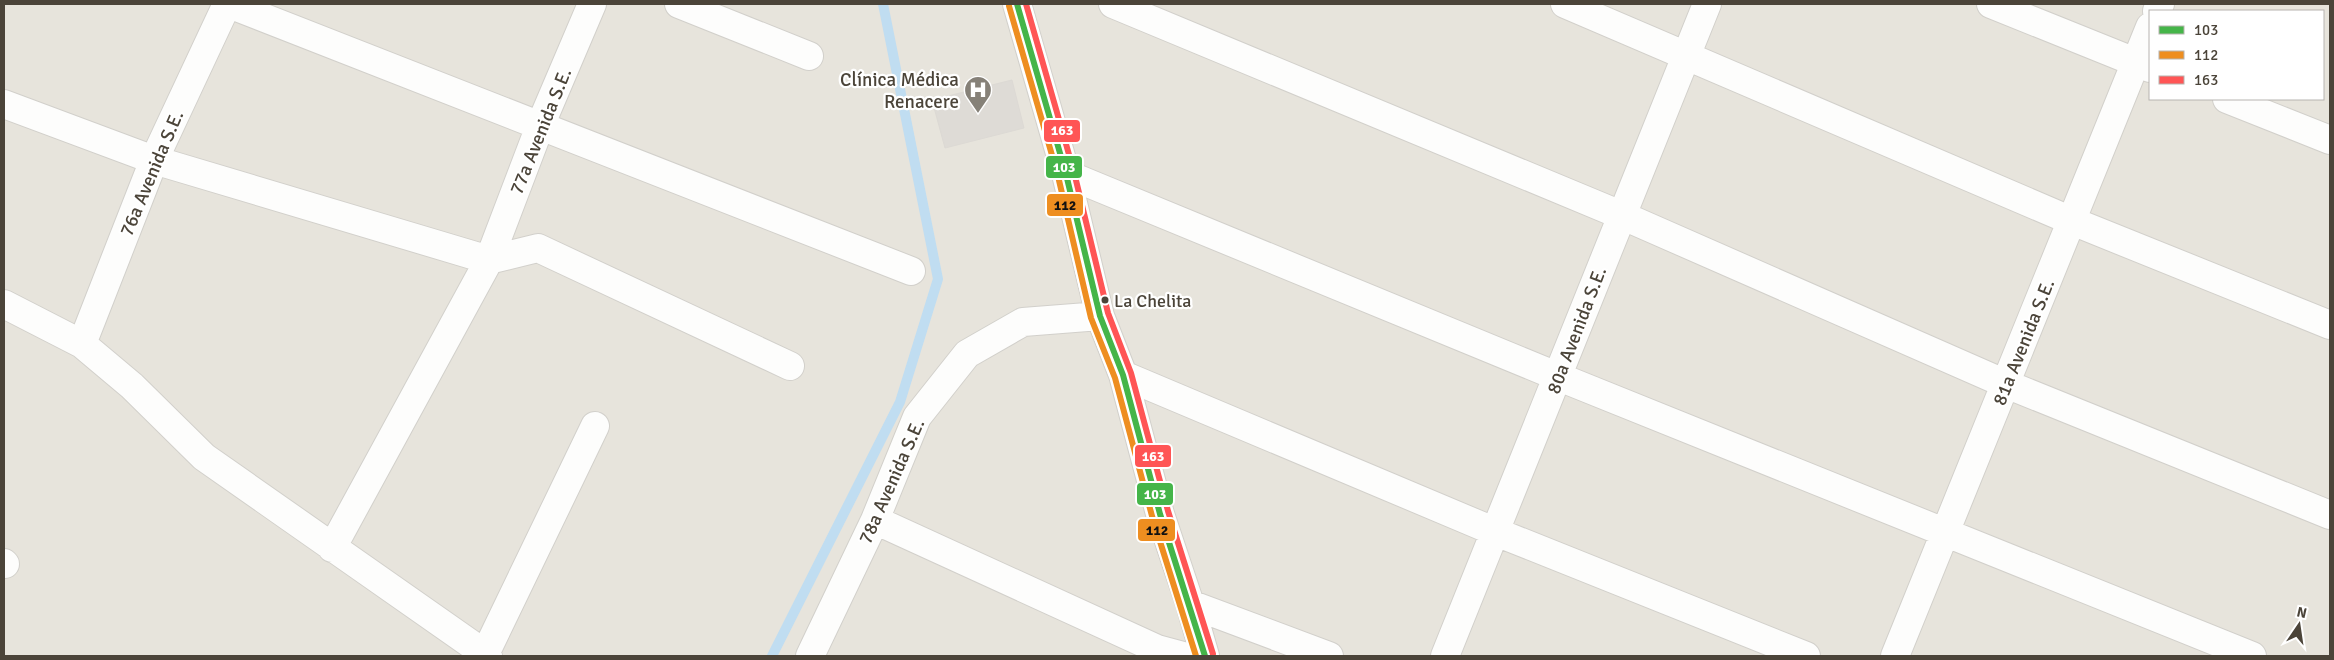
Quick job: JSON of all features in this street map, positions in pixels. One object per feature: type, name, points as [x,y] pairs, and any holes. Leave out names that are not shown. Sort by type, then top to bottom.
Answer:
[{"type":"street","points":[[228,4],[911,271]]},
{"type":"street","name":"76a Avenida S.E.","points":[[82,344],[154,160],[228,4]]},
{"type":"street","name":"77a Avenida S.E.","points":[[332,548],[490,260],[540,126],[592,4]]},
{"type":"street","points":[[679,4],[809,56]]},
{"type":"street","points":[[1017,4],[1066,174],[1100,316],[1123,375],[1160,514],[1205,656]]},
{"type":"street","points":[[1113,4],[1621,215],[2006,384],[2330,515]]},
{"type":"street","points":[[1565,4],[1686,54],[2072,221],[2330,325]]},
{"type":"street","name":"80a Avenida S.E.","points":[[1445,656],[1707,4]]},
{"type":"street","points":[[1991,4],[2143,65]]},
{"type":"street","name":"81a Avenida S.E.","points":[[1895,656],[2072,221],[2143,65],[2149,32]]},
{"type":"street","points":[[2230,100],[2330,140]]},
{"type":"street","points":[[4,104],[154,160],[490,260],[538,248],[790,366]]},
{"type":"street","points":[[1066,174],[1558,377],[2252,656]]},
{"type":"street","points":[[4,304],[82,344],[132,386],[204,458],[486,655],[595,426]]},
{"type":"street","name":"78a Avenida S.E.","points":[[810,656],[874,520],[917,417],[967,354],[1023,322],[1100,316]]},
{"type":"street","points":[[1123,375],[1496,532],[1806,656]]},
{"type":"street","points":[[874,520],[1157,649],[1183,656]]},
{"type":"street","points":[[1190,604],[1329,656]]},
{"type":"shaded area","points":[[4,4],[2330,4],[2330,656],[4,656]]},
{"type":"building","name":"Clínica Médica Renacere","points":[[1012,80],[1024,128],[945,148],[932,100]]},
{"type":"waterway","points":[[772,656],[900,402],[938,279],[883,4]]},
{"type":"transit line","name":"103","points":[[1017,4],[1066,174],[1100,316],[1123,375],[1160,514],[1205,656]]},
{"type":"transit line","name":"163","points":[[1026,4],[1074,172],[1108,313],[1131,373],[1168,511],[1213,654]]},
{"type":"transit line","name":"112","points":[[1009,6],[1058,176],[1091,318],[1115,378],[1152,516],[1196,656]]},
{"type":"place","name":"Clínica Médica Renacere","points":[[978,114]]},
{"type":"place","name":"La Chelita","points":[[1105,300]]}]
